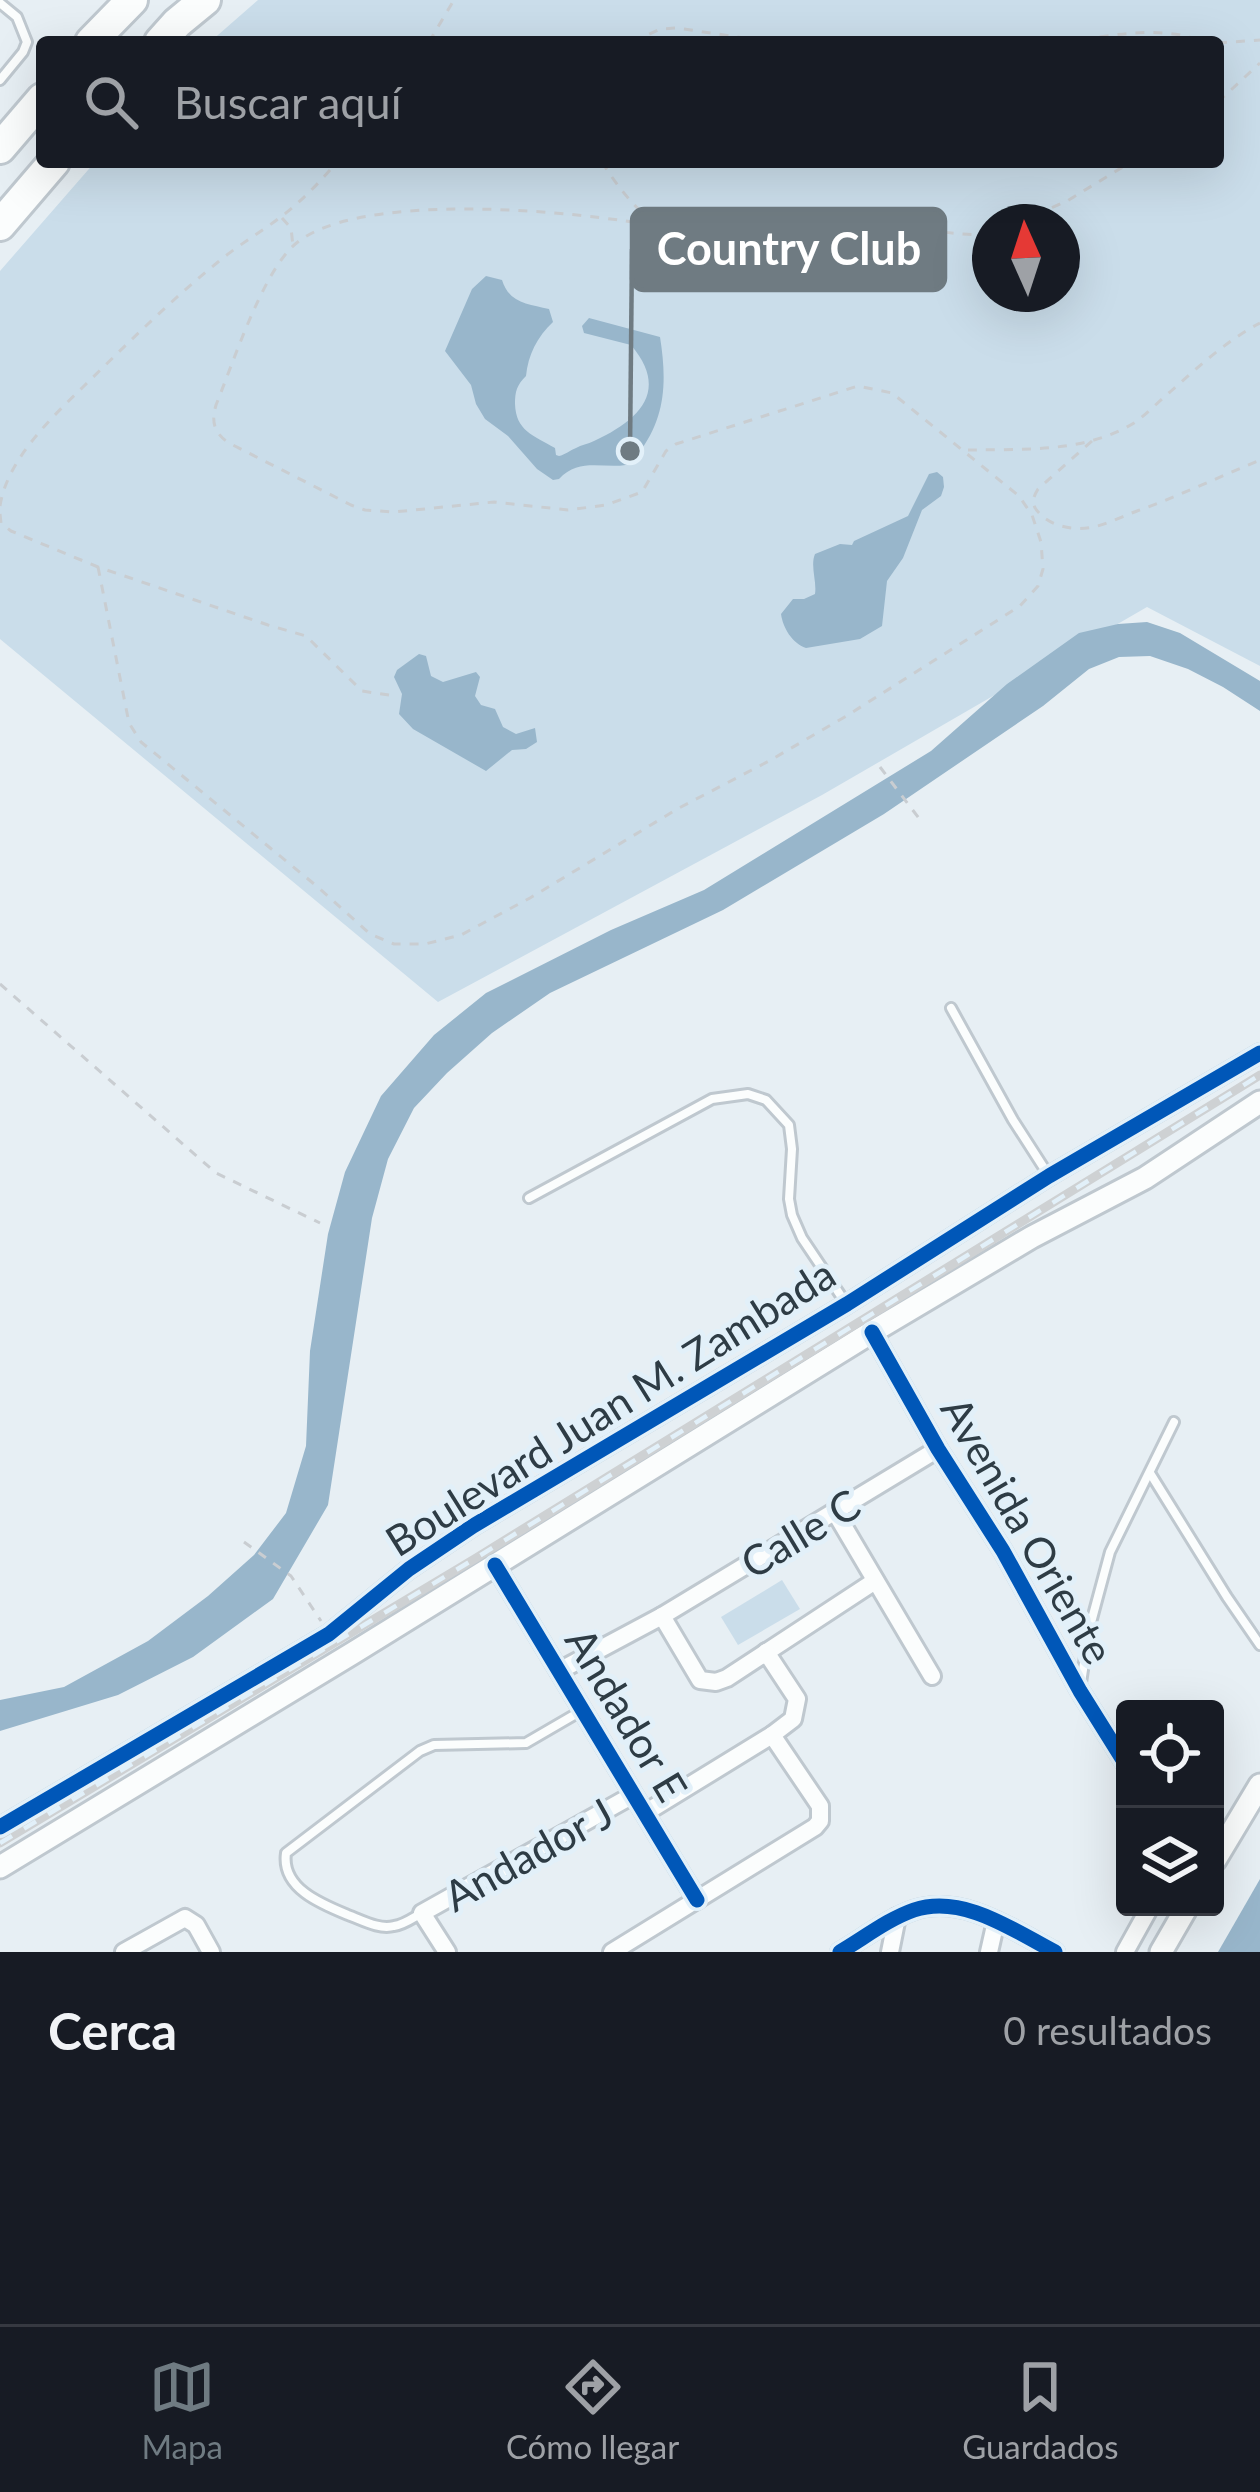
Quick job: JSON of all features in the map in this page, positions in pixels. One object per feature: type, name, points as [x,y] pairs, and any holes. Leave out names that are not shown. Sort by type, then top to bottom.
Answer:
[{"type":"highway","points":[[97,36],[132,0]]},
{"type":"highway","points":[[165,36],[205,0]]},
{"type":"highway","points":[[4,140],[36,105]]},
{"type":"highway","points":[[0,225],[49,168]]},
{"type":"street","name":"Boulevard Juan M. Zambada","points":[[0,1827],[329,1634],[409,1569],[473,1526],[1260,1053]]},
{"type":"street","name":"Boulevard Juan M. Zambada","points":[[0,1867],[872,1332],[1032,1237],[1144,1178],[1260,1102]]},
{"type":"street","name":"Avenida Oriente","points":[[872,1332],[1116,1749]]},
{"type":"street","name":"Calle C","points":[[559,1671],[662,1616],[938,1449]]},
{"type":"street","points":[[835,1512],[932,1676]]},
{"type":"street","name":"Andador E","points":[[495,1565],[697,1900]]},
{"type":"street","points":[[662,1616],[698,1677],[716,1682],[875,1580]]},
{"type":"street","points":[[612,1952],[815,1827],[822,1815],[772,1736],[793,1719],[797,1699],[766,1652]]},
{"type":"street","name":"Andador J","points":[[645,1813],[772,1736]]},
{"type":"street","points":[[1224,1837],[1260,1785]]},
{"type":"street","name":"Andador J","points":[[422,1913],[633,1795]]},
{"type":"street","points":[[840,1952],[919,1909],[955,1907],[996,1921],[1055,1952]]},
{"type":"street","points":[[422,1913],[448,1952]]},
{"type":"street","points":[[1125,1952],[1145,1916]]},
{"type":"street","points":[[1160,1952],[1182,1916]]},
{"type":"street","points":[[124,1952],[185,1918],[196,1925],[212,1952]]},
{"type":"street","points":[[890,1952],[897,1918]]},
{"type":"street","points":[[989,1952],[996,1921]]},
{"type":"lane","points":[[0,3],[17,17],[27,42],[0,80]]},
{"type":"lane","points":[[951,1008],[1049,1176]]},
{"type":"lane","points":[[529,1198],[712,1099],[748,1094],[766,1100],[789,1125],[792,1215],[847,1304]]},
{"type":"lane","points":[[1080,1691],[1097,1591],[1129,1510],[1174,1422]]},
{"type":"lane","points":[[1150,1473],[1260,1645]]},
{"type":"lane","points":[[422,1913],[394,1926],[376,1926],[314,1902],[288,1873],[286,1852],[420,1751],[434,1745],[526,1743],[582,1711]]},
{"type":"path","points":[[433,36],[454,0]]},
{"type":"path","points":[[645,36],[677,28],[731,36]]},
{"type":"path","points":[[1109,36],[1147,31],[1188,36]]},
{"type":"path","points":[[1224,43],[1260,40]]},
{"type":"path","points":[[1224,97],[1260,63]]},
{"type":"path","points":[[0,506],[30,441],[49,420],[167,304],[281,217],[332,168]]},
{"type":"path","points":[[606,168],[634,206],[689,242],[715,245],[765,232],[972,236]]},
{"type":"path","points":[[1060,204],[1121,168]]},
{"type":"path","points":[[660,227],[552,211],[424,209],[332,226],[292,246],[263,294],[216,405],[213,424],[229,443],[365,510],[394,512],[494,502],[568,510],[606,505],[642,492],[666,451],[676,444],[858,386],[892,393],[1042,517],[1072,529],[1092,527],[1161,502],[1260,460]]},
{"type":"path","points":[[281,217],[291,228],[292,246]]},
{"type":"path","points":[[966,451],[1092,441],[1136,422],[1222,347],[1260,323]]},
{"type":"path","points":[[98,567],[130,723],[141,742],[370,934],[410,946],[460,935],[530,898],[1008,616],[1042,578],[1033,496],[1092,441]]},
{"type":"path","points":[[0,514],[1,523],[11,531],[98,567],[306,636],[362,691],[395,696]]},
{"type":"path","points":[[880,767],[921,821]]},
{"type":"path","points":[[0,984],[216,1173],[320,1223]]},
{"type":"path","points":[[244,1541],[291,1576],[329,1634]]},
{"type":"shaded area","points":[[258,0],[1260,0],[1260,666],[1147,607],[822,795],[438,1002],[0,639],[0,271],[90,168],[1224,168],[1224,36],[217,36]]},
{"type":"shaded area","points":[[486,276],[502,280],[509,294],[520,301],[549,309],[553,322],[534,347],[515,404],[522,426],[555,448],[556,455],[624,424],[636,414],[648,390],[648,376],[631,345],[584,333],[582,326],[589,318],[660,337],[662,398],[637,462],[577,467],[553,480],[485,419],[471,385],[445,351],[472,289]]},
{"type":"shaded area","points":[[937,472],[943,477],[941,496],[922,510],[903,558],[887,581],[882,626],[860,639],[806,648],[796,643],[781,614],[793,599],[815,594],[815,554],[840,544],[852,545],[908,516],[929,474]]},
{"type":"shaded area","points":[[1147,622],[1180,633],[1260,681],[1260,711],[1188,669],[1150,656],[1119,657],[1089,669],[1043,706],[884,814],[723,910],[550,993],[492,1033],[447,1073],[414,1108],[388,1159],[372,1218],[328,1505],[273,1599],[193,1657],[118,1695],[0,1731],[0,1700],[64,1687],[148,1641],[254,1555],[286,1513],[306,1446],[310,1351],[328,1234],[345,1172],[381,1096],[434,1035],[486,993],[704,890],[931,751],[1007,684],[1079,633]]},
{"type":"shaded area","points":[[419,654],[426,656],[431,676],[443,682],[476,672],[480,677],[475,696],[481,705],[495,709],[503,727],[516,734],[535,728],[537,742],[512,750],[486,771],[413,729],[399,714],[402,694],[394,677]]},
{"type":"shaded area","points":[[782,1580],[800,1609],[738,1645],[721,1617]]},
{"type":"shaded area","points":[[1260,1879],[1260,1952],[1218,1952]]},
{"type":"railway","points":[[0,1843],[476,1558],[1260,1075]]},
{"type":"cycle path","points":[[0,1827],[329,1634],[409,1569],[473,1526],[1260,1053]]},
{"type":"cycle path","points":[[872,1332],[1116,1749]]},
{"type":"cycle path","points":[[495,1565],[697,1900]]},
{"type":"cycle path","points":[[840,1952],[895,1918],[932,1906],[969,1910],[1055,1952]]},
{"type":"place","name":"Country Club","points":[[630,451]]}]
